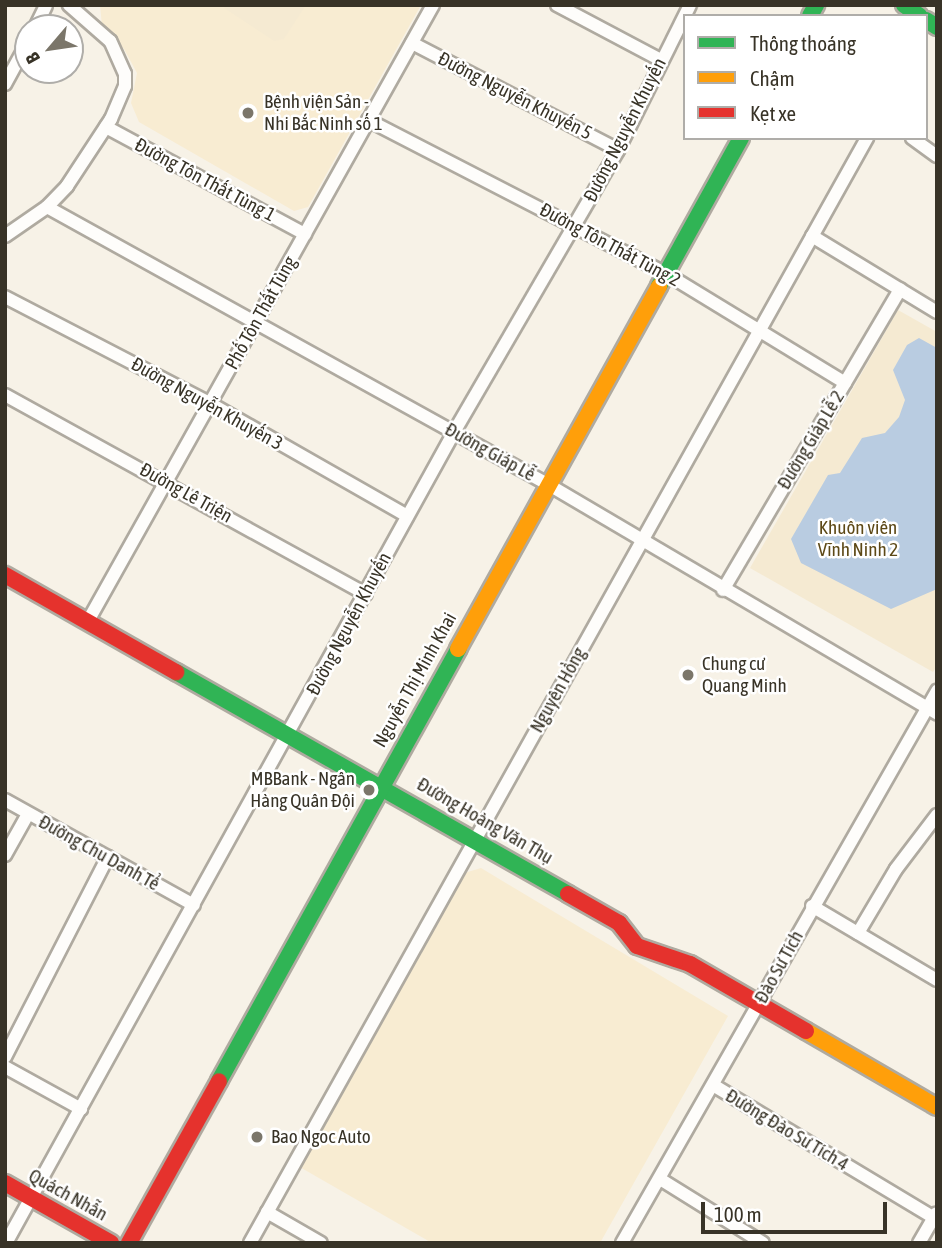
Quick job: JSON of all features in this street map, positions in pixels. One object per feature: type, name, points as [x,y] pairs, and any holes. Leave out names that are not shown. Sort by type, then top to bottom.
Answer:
[{"type":"main road","name":"Nguyễn Thị Minh Khai","points":[[129,1243],[380,785],[740,140]]},
{"type":"main road","name":"Đường Hoàng Văn Thụ","points":[[5,575],[380,785],[618,923],[637,946],[690,964],[937,1107]]},
{"type":"main road","name":"Quách Nhẫn","points":[[5,1183],[111,1243]]},
{"type":"street","points":[[5,236],[47,207],[67,186],[106,127],[125,74],[110,41],[69,5]]},
{"type":"street","name":"Phố Tôn Thất Tùng","points":[[88,621],[433,5]]},
{"type":"street","points":[[558,5],[661,60]]},
{"type":"street","name":"Đường Nguyễn Khuyến","points":[[6,1243],[33,1199],[290,734],[454,432],[618,150],[683,18]]},
{"type":"street","name":"Đường Nguyễn Khuyến 5","points":[[412,43],[618,150]]},
{"type":"street","points":[[5,84],[14,68]]},
{"type":"street","name":"Đường Tôn Thất Tùng 2","points":[[369,120],[665,273],[845,383]]},
{"type":"street","name":"Đường Tôn Thất Tùng 1","points":[[106,127],[305,234]]},
{"type":"street","name":"Nguyên Hồng","points":[[250,1243],[866,140]]},
{"type":"street","points":[[915,140],[937,156]]},
{"type":"street","name":"Đường Giáp Lễ","points":[[47,207],[549,485],[932,711]]},
{"type":"street","points":[[812,236],[937,312]]},
{"type":"street","name":"Đường Giáp Lễ 2","points":[[723,590],[900,289]]},
{"type":"street","name":"Đường Nguyễn Khuyến 3","points":[[5,297],[211,404],[407,516]]},
{"type":"street","name":"Đường Lê Triện","points":[[5,395],[366,594]]},
{"type":"street","name":"Đào Sư Tích","points":[[622,1243],[813,906],[932,711],[937,691]]},
{"type":"street","name":"Đường Chu Danh Tể","points":[[5,800],[194,905]]},
{"type":"street","points":[[5,855],[28,814]]},
{"type":"street","points":[[858,933],[896,869],[937,816]]},
{"type":"street","points":[[5,1057],[108,857]]},
{"type":"street","points":[[813,906],[937,979]]},
{"type":"street","points":[[5,1067],[80,1110]]},
{"type":"street","name":"Đường Đào Sư Tích 4","points":[[713,1085],[935,1214]]},
{"type":"street","points":[[660,1179],[763,1243]]},
{"type":"street","points":[[267,1212],[321,1243]]},
{"type":"street","points":[[919,1243],[935,1214]]},
{"type":"shaded area","name":"Bệnh viện Sản - Nhi Bắc Ninh số 1","points":[[100,5],[421,5],[308,207],[294,211],[139,122],[131,103],[137,73],[124,49],[102,26]]},
{"type":"shaded area","points":[[481,868],[728,1016],[600,1243],[432,1243],[298,1166],[461,874]]},
{"type":"green space","points":[[226,5],[306,5],[284,39],[274,41],[224,8]]},
{"type":"green space","name":"Khuôn viên Vĩnh Ninh 2","points":[[898,310],[937,332],[937,666],[933,672],[750,568]]},
{"type":"water","points":[[919,338],[937,348],[937,589],[891,609],[801,563],[791,539],[828,475],[840,473],[862,438],[885,433],[899,417],[905,400],[893,370],[907,345]]},
{"type":"traffic: fast","points":[[811,14],[816,5]]},
{"type":"traffic: fast","points":[[904,5],[917,14]]},
{"type":"traffic: fast","points":[[928,21],[937,27]]},
{"type":"traffic: fast","points":[[659,286],[740,140]]},
{"type":"traffic: fast","points":[[219,1081],[458,649]]},
{"type":"traffic: fast","points":[[176,672],[568,894]]},
{"type":"traffic: slow","points":[[458,649],[659,286]]},
{"type":"traffic: slow","points":[[806,1031],[937,1107]]},
{"type":"traffic: jam","points":[[5,575],[176,672]]},
{"type":"traffic: jam","points":[[568,894],[619,923],[637,946],[690,964],[806,1031]]},
{"type":"traffic: jam","points":[[129,1243],[219,1081]]},
{"type":"traffic: jam","points":[[5,1183],[111,1243]]},
{"type":"place","name":"Bệnh viện Sản - Nhi Bắc Ninh số 1","points":[[248,113]]},
{"type":"place","name":"Chung cư Quang Minh","points":[[688,675]]},
{"type":"place","name":"MBBank - Ngân Hàng Quân Đội","points":[[369,790]]},
{"type":"place","name":"Bao Ngoc Auto","points":[[257,1137]]}]
